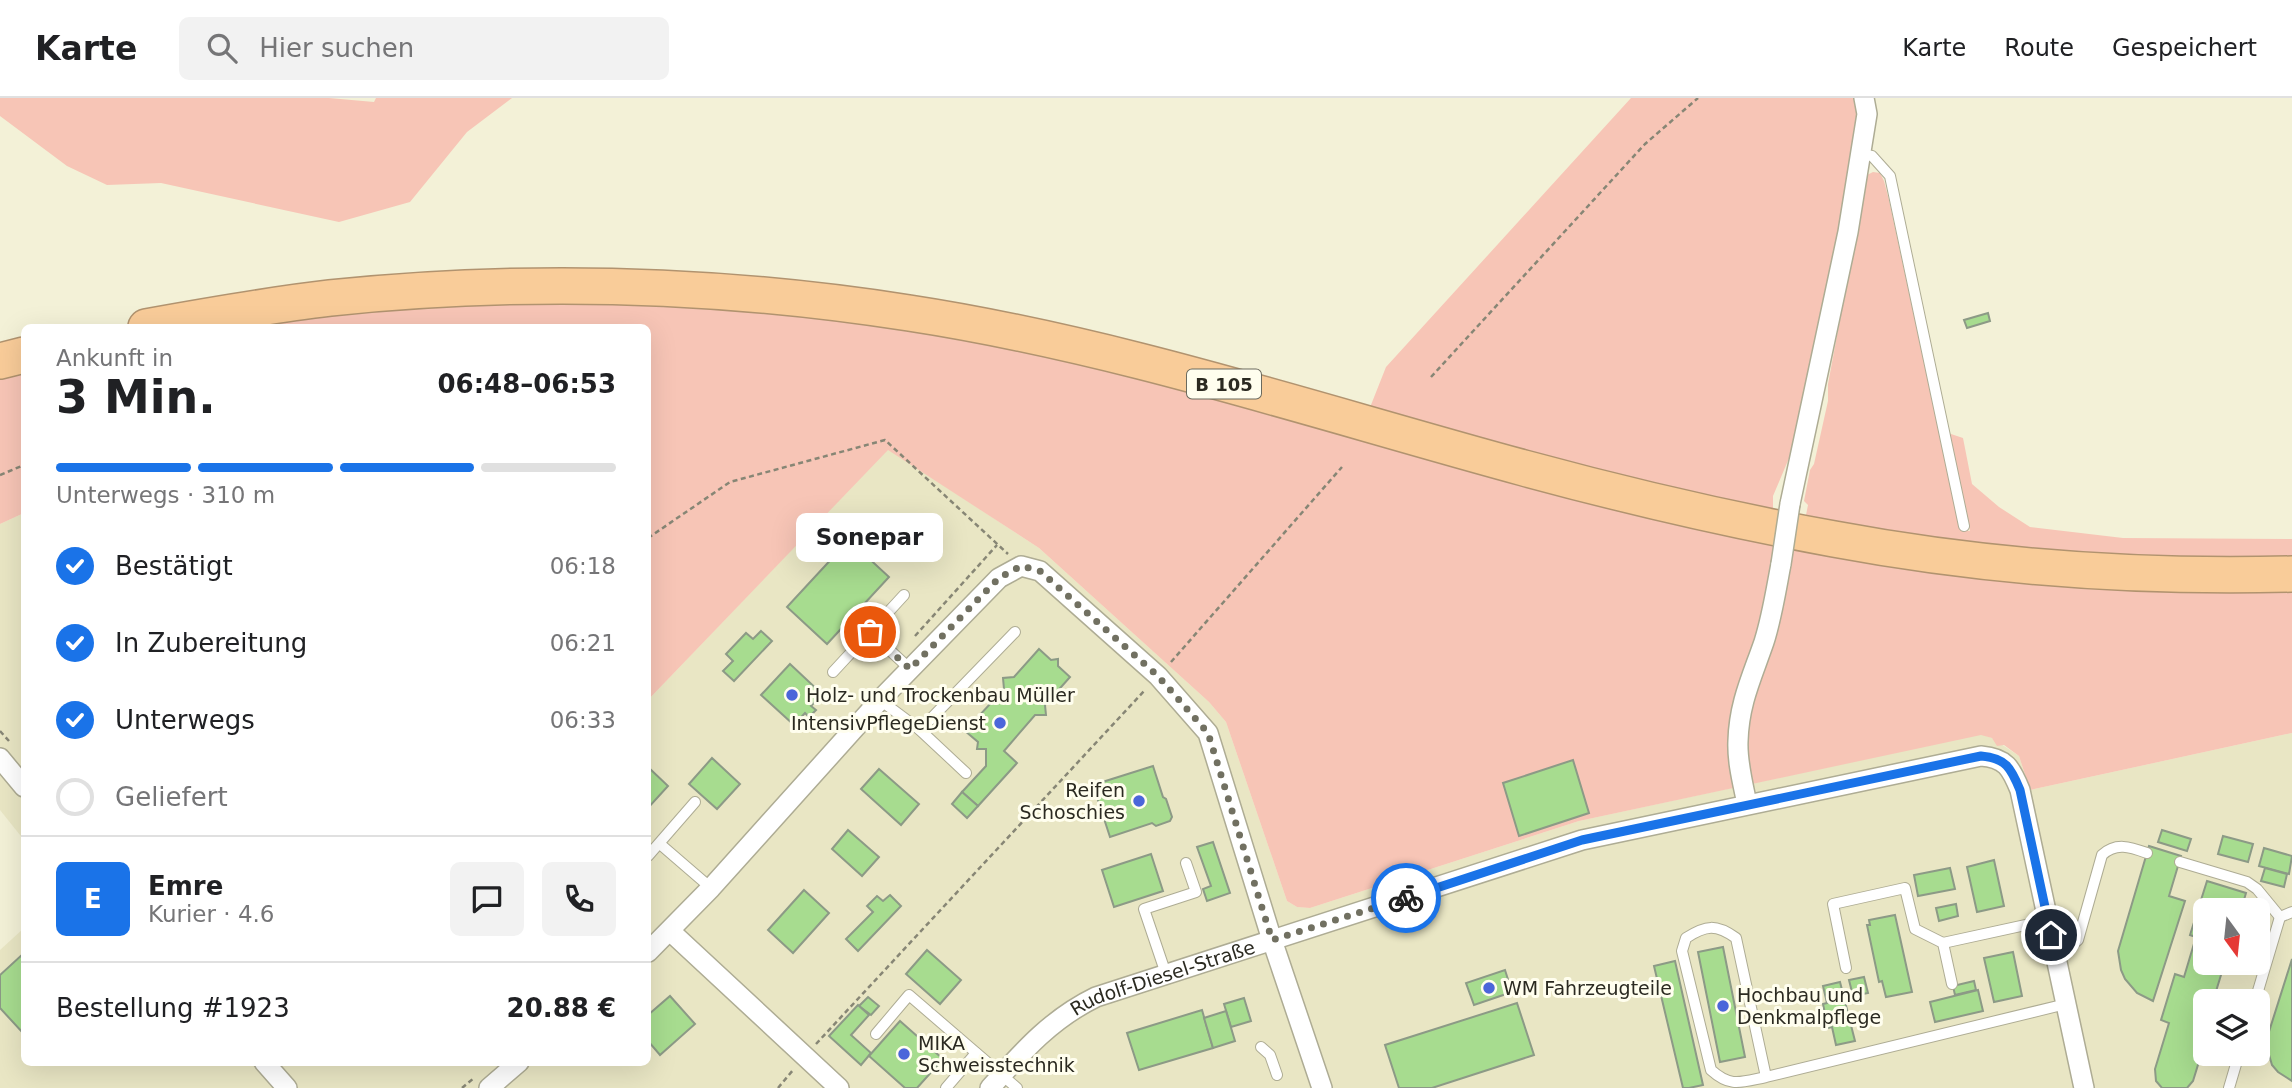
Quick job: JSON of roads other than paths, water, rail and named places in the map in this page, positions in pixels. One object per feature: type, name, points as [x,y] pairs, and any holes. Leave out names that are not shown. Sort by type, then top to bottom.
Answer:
[{"type":"highway","name":"B 105","points":[[163,324],[326,299],[420,290],[523,286],[721,292],[818,301],[910,313],[1074,346],[1527,469],[1646,499],[1837,540],[1924,553],[2085,569],[2182,574],[2292,574]]},
{"type":"highway","points":[[0,361],[21,356]]},
{"type":"street","points":[[1747,804],[1738,742],[1742,702],[1774,604],[1790,504],[1848,232],[1867,114],[1864,98]]},
{"type":"street","points":[[651,949],[711,888],[880,700],[999,578],[1021,566],[1040,571],[1158,676],[1208,733],[1272,940],[1322,1088]]},
{"type":"street","name":"Rudolf-Diesel-Straße","points":[[996,1082],[1054,1021],[1072,1008],[1096,997],[1582,840],[1981,756],[1996,757],[2011,769],[2020,790],[2048,920]]},
{"type":"street","points":[[0,758],[21,783]]},
{"type":"street","points":[[2048,920],[2084,1088]]},
{"type":"street","points":[[670,931],[839,1088]]},
{"type":"street","points":[[267,1066],[286,1088]]},
{"type":"street","points":[[489,1088],[514,1066]]},
{"type":"lane","points":[[1860,154],[1872,156],[1890,176],[1964,526]]},
{"type":"lane","points":[[833,672],[904,595]]},
{"type":"lane","points":[[870,632],[910,669]]},
{"type":"lane","points":[[920,730],[1015,632]]},
{"type":"lane","points":[[880,700],[920,730],[966,773]]},
{"type":"lane","points":[[651,853],[695,802]]},
{"type":"lane","points":[[660,844],[711,888]]},
{"type":"lane","points":[[2054,950],[2071,946],[2078,940],[2102,855],[2110,848],[2128,846],[2147,853]]},
{"type":"lane","points":[[2180,862],[2247,882],[2257,889],[2280,917]]},
{"type":"lane","points":[[1166,974],[1144,909],[1196,891],[1186,863]]},
{"type":"lane","points":[[1846,968],[1833,904],[1905,888],[1914,929],[1944,943],[2048,920]]},
{"type":"lane","points":[[2280,917],[2292,912]]},
{"type":"lane","points":[[2259,989],[2280,917]]},
{"type":"lane","points":[[1766,1077],[1736,939],[1722,928],[1701,928],[1686,938],[1682,951],[1711,1070],[1721,1079],[1733,1084],[1766,1077],[2066,1004]]},
{"type":"lane","points":[[1944,943],[1952,984]]},
{"type":"lane","points":[[876,1034],[909,995],[976,1053],[996,1082],[1017,1088]]},
{"type":"lane","points":[[1261,1047],[1270,1055],[1278,1075]]},
{"type":"lane","points":[[946,1088],[976,1053]]},
{"type":"lane","points":[[2229,1088],[2235,1066]]},
{"type":"place","name":"Sonepar","points":[[870,632]]},
{"type":"place","name":"Holz- und Trockenbau Müller","points":[[792,695]]},
{"type":"place","name":"IntensivPflegeDienst","points":[[1000,723]]},
{"type":"place","name":"Reifen Schoschies","points":[[1139,801]]},
{"type":"place","name":"WM Fahrzeugteile","points":[[1489,988]]},
{"type":"place","name":"Hochbau und Denkmalpflege","points":[[1723,1006]]},
{"type":"place","name":"MIKA Schweisstechnik","points":[[904,1054]]}]
